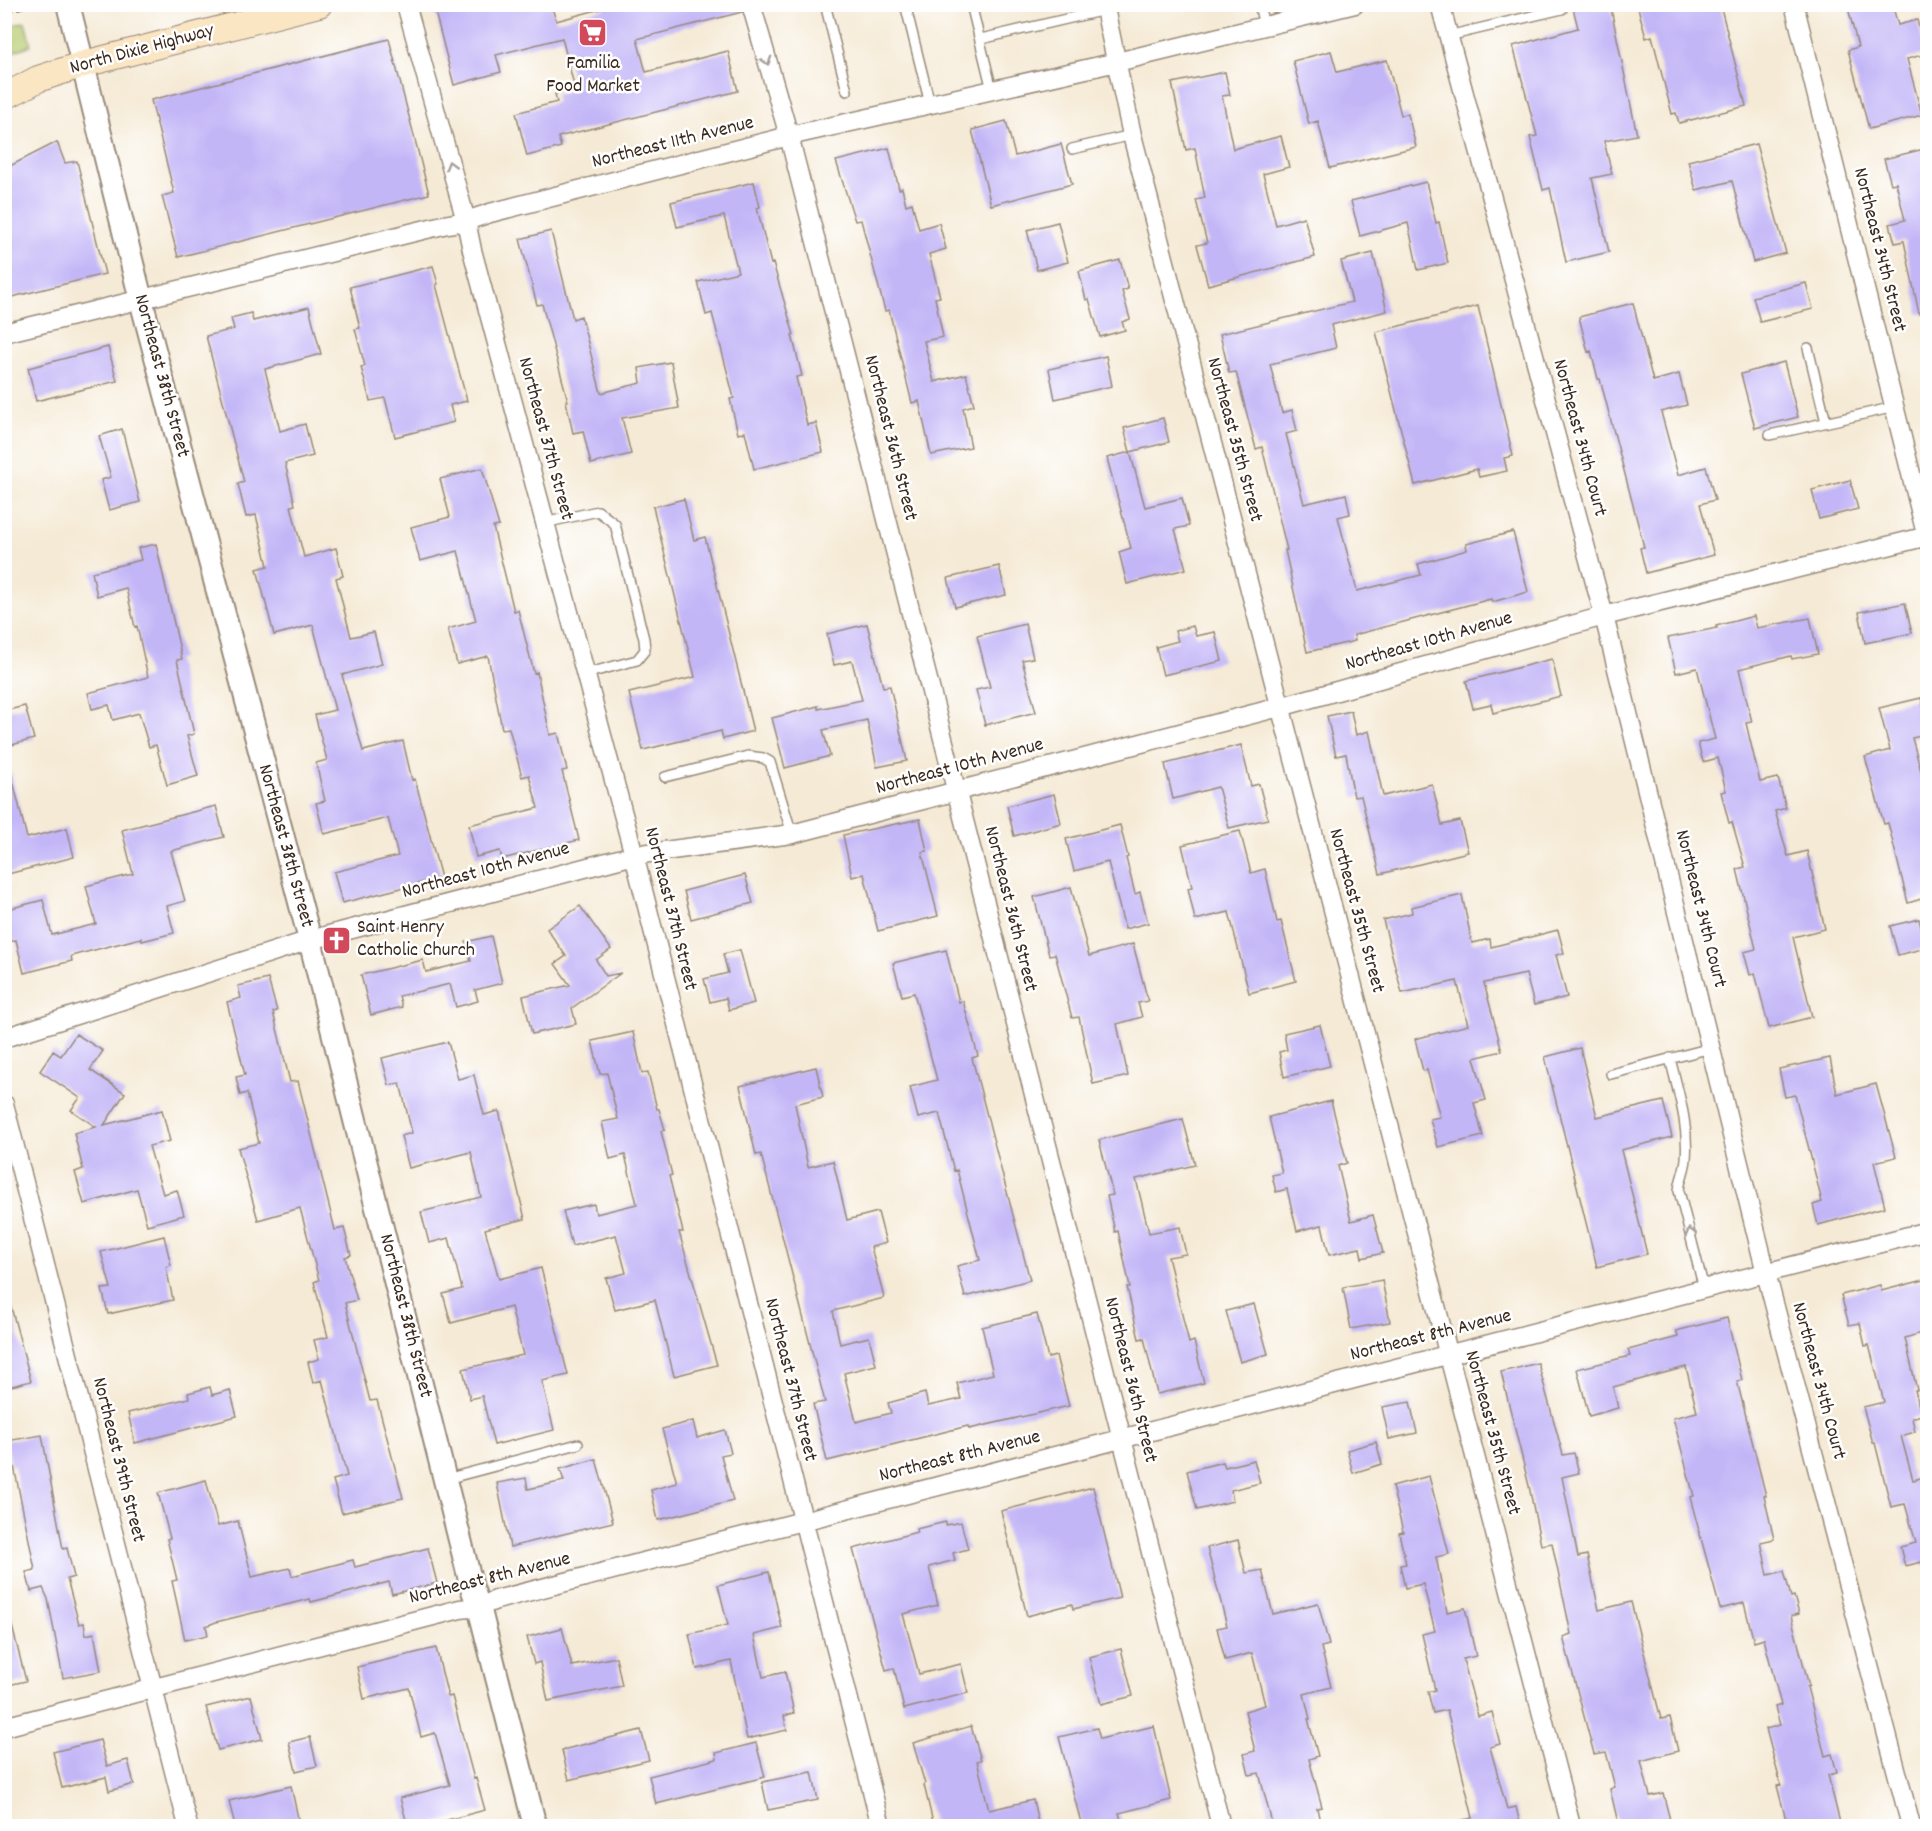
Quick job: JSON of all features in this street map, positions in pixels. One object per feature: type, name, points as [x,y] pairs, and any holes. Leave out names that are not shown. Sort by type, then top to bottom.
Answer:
[{"type":"main road","name":"North Dixie Highway","points":[[4,97],[38,80],[84,64],[319,4]]},
{"type":"street","name":"Northeast 38th Street","points":[[68,4],[141,300],[310,940],[472,1588],[479,1607],[535,1827]]},
{"type":"street","name":"Northeast 37th Street","points":[[406,4],[634,855],[881,1827]]},
{"type":"street","name":"Northeast 36th Street","points":[[751,4],[789,136],[1221,1827]]},
{"type":"street","name":"Northeast 11th Avenue","points":[[4,333],[466,221],[789,136],[1117,62],[1355,4]]},
{"type":"street","name":"Northeast 34th Court","points":[[1440,4],[1604,616],[1766,1273],[1911,1827]]},
{"type":"street","name":"Northeast 34th Street","points":[[1794,4],[1927,538]]},
{"type":"street","name":"Northeast 35th Street","points":[[1104,8],[1132,135],[1571,1827]]},
{"type":"street","name":"Northeast 10th Avenue","points":[[4,1038],[310,940],[634,855],[792,834],[1280,707],[1604,616],[1927,538]]},
{"type":"street","name":"Northeast 39th Street","points":[[4,1104],[188,1827]]},
{"type":"street","name":"Northeast 8th Avenue","points":[[4,1726],[479,1607],[496,1600],[1928,1231]]},
{"type":"lane","points":[[825,4],[847,91]]},
{"type":"lane","points":[[905,4],[930,104]]},
{"type":"lane","points":[[971,4],[992,90]]},
{"type":"lane","points":[[1259,4],[1264,27]]},
{"type":"lane","points":[[981,39],[1104,8]]},
{"type":"lane","points":[[1448,36],[1562,9]]},
{"type":"lane","points":[[1072,149],[1132,135]]},
{"type":"lane","points":[[1808,348],[1826,422]]},
{"type":"lane","points":[[1770,435],[1895,407]]},
{"type":"lane","points":[[544,523],[598,511],[609,517],[615,524],[645,650],[637,660],[585,674]]},
{"type":"lane","points":[[665,777],[748,756],[763,758],[770,762],[792,834]]},
{"type":"lane","points":[[1611,1074],[1711,1048]]},
{"type":"lane","points":[[1670,1058],[1684,1113],[1687,1135],[1685,1171],[1680,1180],[1679,1191],[1704,1289]]},
{"type":"lane","points":[[446,1479],[578,1444]]},
{"type":"green space","points":[[25,22],[31,45],[5,55],[5,27]]},
{"type":"building","points":[[433,4],[551,4],[556,21],[619,4],[740,4],[742,12],[637,39],[646,72],[728,51],[738,91],[558,137],[561,147],[527,156],[516,113],[557,102],[555,94],[575,89],[562,38],[496,55],[501,72],[454,85]]},
{"type":"building","points":[[1572,4],[1610,4],[1637,135],[1604,141],[1612,174],[1592,178],[1609,252],[1566,262],[1550,188],[1543,190],[1530,137],[1537,136],[1513,46],[1578,28]]},
{"type":"building","points":[[1637,4],[1720,4],[1746,106],[1679,123],[1676,113],[1672,114],[1652,36],[1646,38]]},
{"type":"building","points":[[1847,4],[1892,4],[1898,25],[1917,20],[1926,54],[1907,59],[1922,115],[1869,129],[1848,50],[1858,47]]},
{"type":"building","points":[[389,39],[429,194],[178,257],[162,196],[174,193],[151,100]]},
{"type":"building","points":[[1331,51],[1337,72],[1387,60],[1401,115],[1408,114],[1416,147],[1330,168],[1318,121],[1309,124],[1293,61]]},
{"type":"building","points":[[1225,72],[1230,95],[1222,96],[1233,149],[1281,136],[1289,167],[1263,174],[1276,225],[1304,217],[1315,257],[1208,285],[1197,245],[1207,243],[1196,200],[1205,198],[1195,148],[1186,150],[1172,83]]},
{"type":"building","points":[[1006,121],[1015,156],[1061,144],[1072,184],[991,205],[972,130]]},
{"type":"building","points":[[57,142],[65,163],[77,161],[105,274],[4,299],[4,169]]},
{"type":"building","points":[[1756,144],[1786,253],[1753,262],[1732,181],[1696,190],[1688,161]]},
{"type":"building","points":[[889,148],[899,189],[902,188],[906,205],[912,203],[919,229],[939,223],[946,249],[929,254],[940,297],[935,298],[943,337],[924,341],[934,382],[966,374],[974,405],[963,408],[971,447],[931,455],[919,401],[912,403],[889,310],[885,311],[861,220],[855,221],[836,161]]},
{"type":"building","points":[[1928,148],[1928,314],[1919,314],[1904,241],[1895,243],[1890,224],[1905,220],[1896,183],[1891,184],[1884,159]]},
{"type":"building","points":[[754,182],[760,207],[757,208],[771,264],[773,263],[794,335],[792,335],[802,376],[796,377],[807,425],[816,423],[823,452],[754,469],[745,432],[738,434],[730,399],[734,398],[712,313],[706,315],[698,282],[738,272],[724,216],[677,227],[671,202]]},
{"type":"building","points":[[1426,182],[1436,223],[1439,222],[1448,263],[1418,270],[1408,223],[1360,236],[1351,201]]},
{"type":"building","points":[[1058,222],[1068,262],[1037,270],[1027,230]]},
{"type":"building","points":[[551,231],[573,319],[581,316],[601,393],[641,383],[639,368],[671,362],[679,408],[622,418],[631,454],[591,464],[583,431],[573,433],[566,401],[568,401],[542,304],[537,305],[520,239]]},
{"type":"building","points":[[1373,253],[1387,311],[1331,325],[1336,348],[1270,364],[1282,413],[1292,410],[1297,431],[1286,434],[1304,504],[1346,494],[1350,514],[1338,517],[1357,591],[1421,575],[1418,564],[1467,550],[1466,544],[1513,532],[1528,592],[1492,602],[1491,599],[1354,635],[1355,641],[1307,652],[1285,550],[1287,550],[1262,447],[1256,449],[1236,372],[1229,373],[1220,334],[1352,302],[1341,261]]},
{"type":"building","points":[[1120,260],[1128,289],[1122,291],[1130,319],[1122,322],[1125,330],[1100,337],[1089,299],[1086,300],[1079,271]]},
{"type":"building","points":[[433,266],[467,401],[450,405],[454,422],[395,437],[385,398],[370,401],[361,367],[365,366],[355,329],[360,328],[350,287]]},
{"type":"building","points":[[1806,283],[1813,309],[1760,322],[1753,297]]},
{"type":"building","points":[[1633,303],[1653,381],[1679,374],[1687,405],[1661,412],[1678,475],[1706,467],[1715,500],[1700,504],[1714,555],[1646,573],[1640,548],[1644,547],[1600,379],[1598,379],[1591,351],[1588,352],[1579,317]]},
{"type":"building","points":[[1478,306],[1513,456],[1504,458],[1507,471],[1479,477],[1477,469],[1415,485],[1376,332]]},
{"type":"building","points":[[309,307],[321,354],[265,369],[280,431],[305,424],[313,456],[285,463],[295,505],[291,506],[304,557],[336,548],[343,576],[336,578],[351,637],[374,632],[382,664],[342,675],[363,751],[403,741],[441,878],[342,903],[334,872],[398,856],[388,818],[324,834],[316,803],[325,801],[316,763],[327,760],[315,715],[335,710],[313,625],[274,635],[257,569],[268,566],[256,515],[246,517],[238,484],[244,482],[206,336],[234,329],[231,318],[251,313],[253,321]]},
{"type":"building","points":[[108,347],[117,381],[36,401],[28,368]]},
{"type":"building","points":[[1106,356],[1112,386],[1055,399],[1049,369]]},
{"type":"building","points":[[1784,362],[1798,417],[1755,428],[1741,374]]},
{"type":"building","points":[[1163,418],[1169,442],[1130,452],[1124,428]]},
{"type":"building","points":[[122,429],[140,502],[109,510],[101,480],[111,477],[99,436]]},
{"type":"building","points":[[1130,452],[1145,507],[1182,498],[1189,526],[1175,529],[1186,569],[1127,584],[1119,552],[1131,548],[1107,458]]},
{"type":"building","points":[[482,468],[499,526],[493,527],[514,611],[518,610],[534,673],[537,672],[550,735],[558,733],[567,770],[562,771],[579,840],[502,859],[500,851],[476,857],[469,825],[538,808],[529,775],[522,777],[509,728],[502,729],[488,656],[457,664],[448,629],[476,621],[458,551],[420,561],[411,527],[450,517],[440,479]]},
{"type":"building","points":[[1850,480],[1858,509],[1819,519],[1812,490]]},
{"type":"building","points":[[684,499],[694,540],[705,537],[753,731],[723,739],[721,731],[643,750],[629,693],[695,677],[653,507]]},
{"type":"building","points":[[156,544],[182,659],[177,660],[194,734],[187,736],[198,776],[167,785],[156,745],[149,747],[139,713],[113,720],[109,705],[92,709],[88,693],[148,677],[126,588],[97,596],[92,572],[141,560],[138,548]]},
{"type":"building","points":[[999,566],[1006,595],[955,607],[948,578]]},
{"type":"building","points":[[1905,603],[1912,633],[1865,643],[1859,612]]},
{"type":"building","points":[[1754,616],[1757,628],[1810,618],[1818,654],[1792,659],[1791,656],[1739,669],[1752,722],[1746,723],[1760,782],[1778,778],[1786,808],[1775,811],[1788,856],[1807,851],[1825,929],[1793,937],[1812,1017],[1769,1028],[1755,973],[1750,975],[1744,952],[1756,949],[1737,869],[1745,867],[1732,822],[1729,823],[1721,792],[1726,791],[1718,758],[1703,762],[1698,743],[1715,739],[1697,668],[1676,673],[1668,638],[1717,628],[1716,626]]},
{"type":"building","points":[[867,624],[883,687],[890,686],[907,761],[877,767],[867,720],[823,730],[830,756],[785,768],[772,718],[818,706],[818,709],[862,700],[852,661],[834,665],[827,634]]},
{"type":"building","points":[[1025,624],[1033,658],[1022,660],[1036,712],[985,725],[976,690],[990,687],[977,636]]},
{"type":"building","points":[[1193,626],[1196,636],[1215,632],[1222,661],[1163,675],[1156,647],[1178,641],[1175,631]]},
{"type":"building","points":[[1552,659],[1561,696],[1493,713],[1491,704],[1473,708],[1466,681]]},
{"type":"building","points":[[1921,698],[1928,722],[1928,734],[1912,738],[1928,797],[1928,897],[1908,903],[1888,823],[1884,824],[1865,757],[1890,750],[1879,708]]},
{"type":"building","points":[[25,706],[34,739],[4,747],[4,711]]},
{"type":"building","points":[[1351,711],[1356,735],[1369,731],[1383,796],[1432,784],[1442,825],[1460,821],[1468,852],[1380,874],[1361,796],[1354,797],[1346,754],[1336,756],[1327,716]]},
{"type":"building","points":[[1241,745],[1251,786],[1259,784],[1268,819],[1229,828],[1218,787],[1173,799],[1165,764]]},
{"type":"building","points":[[11,773],[27,838],[67,828],[74,857],[4,875],[4,774]]},
{"type":"building","points":[[1054,794],[1061,823],[1014,836],[1007,806]]},
{"type":"building","points":[[216,806],[224,837],[171,851],[185,901],[167,906],[174,933],[142,941],[141,938],[71,956],[72,961],[24,973],[16,940],[7,942],[4,931],[4,910],[43,900],[52,935],[96,924],[86,886],[133,874],[122,830]]},
{"type":"building","points":[[920,819],[927,851],[922,852],[938,916],[878,931],[864,874],[852,877],[843,835]]},
{"type":"building","points":[[1120,825],[1135,894],[1140,892],[1148,923],[1125,929],[1108,862],[1074,871],[1066,839]]},
{"type":"building","points":[[1240,831],[1251,873],[1265,869],[1277,922],[1281,921],[1296,981],[1249,993],[1229,912],[1195,920],[1188,888],[1192,887],[1182,845]]},
{"type":"building","points":[[745,875],[753,903],[691,919],[684,891]]},
{"type":"building","points":[[1071,887],[1089,956],[1133,944],[1148,1001],[1138,1003],[1142,1017],[1117,1024],[1128,1076],[1093,1084],[1079,1017],[1072,1018],[1055,954],[1049,955],[1034,897]]},
{"type":"building","points":[[1462,895],[1472,943],[1490,939],[1491,947],[1558,930],[1564,953],[1556,955],[1567,997],[1534,1005],[1526,974],[1484,983],[1502,1051],[1474,1058],[1486,1100],[1474,1103],[1483,1136],[1438,1147],[1430,1119],[1440,1117],[1427,1070],[1423,1071],[1415,1039],[1468,1025],[1457,981],[1402,993],[1383,920],[1412,913],[1411,907]]},
{"type":"building","points":[[580,906],[611,949],[596,960],[606,976],[621,973],[572,1008],[576,1024],[532,1034],[523,996],[570,985],[555,964],[566,956],[547,929]]},
{"type":"building","points":[[1919,919],[1926,948],[1898,955],[1890,926]]},
{"type":"building","points":[[491,936],[502,983],[475,990],[478,1001],[456,1007],[450,984],[399,996],[402,1007],[371,1015],[361,975],[423,960],[426,972],[471,961],[466,942]]},
{"type":"building","points":[[740,950],[754,1003],[729,1010],[726,998],[710,1002],[704,979],[728,973],[723,954]]},
{"type":"building","points":[[946,950],[959,1002],[963,1001],[978,1056],[972,1058],[1030,1280],[965,1297],[957,1266],[980,1260],[957,1170],[954,1171],[939,1113],[918,1118],[910,1087],[937,1080],[914,993],[902,996],[893,963]]},
{"type":"building","points":[[268,979],[277,1011],[273,1012],[290,1082],[298,1081],[335,1230],[344,1228],[351,1255],[345,1257],[357,1300],[345,1303],[370,1401],[377,1400],[403,1498],[342,1513],[333,1480],[347,1476],[322,1380],[313,1383],[308,1362],[319,1359],[314,1340],[328,1337],[314,1282],[319,1280],[300,1208],[258,1220],[238,1148],[259,1143],[247,1093],[240,1095],[236,1077],[245,1075],[227,1002],[241,998],[238,986]]},
{"type":"building","points":[[1320,1025],[1330,1066],[1284,1077],[1279,1052],[1287,1050],[1284,1033]]},
{"type":"building","points":[[633,1032],[642,1073],[648,1072],[665,1130],[661,1131],[683,1232],[679,1232],[717,1365],[674,1376],[655,1300],[615,1310],[606,1278],[626,1273],[616,1235],[572,1246],[563,1211],[594,1204],[596,1214],[637,1204],[625,1155],[610,1159],[602,1122],[618,1119],[607,1073],[600,1074],[592,1041]]},
{"type":"building","points":[[76,1034],[103,1051],[90,1070],[125,1093],[104,1125],[162,1110],[170,1141],[149,1146],[163,1194],[177,1190],[184,1215],[147,1225],[137,1189],[84,1204],[75,1172],[83,1169],[74,1133],[96,1127],[71,1110],[80,1098],[40,1071],[53,1051],[61,1056]]},
{"type":"building","points":[[448,1042],[458,1079],[474,1075],[484,1115],[499,1111],[525,1219],[485,1229],[499,1279],[541,1268],[568,1375],[542,1381],[554,1430],[494,1445],[482,1396],[470,1399],[463,1369],[523,1355],[511,1307],[451,1323],[443,1294],[462,1289],[449,1238],[429,1243],[421,1212],[481,1197],[471,1152],[409,1168],[401,1136],[412,1133],[400,1083],[389,1085],[382,1058]]},
{"type":"building","points":[[1580,1048],[1597,1117],[1663,1101],[1672,1137],[1621,1150],[1647,1254],[1597,1267],[1545,1057]]},
{"type":"building","points":[[1830,1058],[1837,1094],[1876,1084],[1896,1157],[1874,1162],[1885,1207],[1818,1225],[1813,1205],[1822,1202],[1809,1149],[1795,1095],[1785,1097],[1779,1069]]},
{"type":"building","points":[[816,1067],[823,1097],[795,1104],[808,1167],[833,1161],[847,1220],[878,1212],[886,1243],[871,1247],[884,1298],[833,1311],[840,1344],[869,1337],[876,1365],[844,1373],[856,1422],[891,1413],[888,1403],[925,1393],[928,1406],[961,1399],[957,1383],[993,1374],[982,1327],[1037,1314],[1048,1358],[1056,1356],[1069,1406],[969,1429],[968,1426],[827,1461],[813,1404],[825,1402],[761,1154],[756,1155],[740,1086]]},
{"type":"building","points":[[1331,1101],[1347,1163],[1338,1166],[1351,1221],[1373,1215],[1383,1253],[1362,1258],[1360,1248],[1329,1255],[1322,1225],[1297,1231],[1287,1189],[1276,1192],[1272,1175],[1282,1173],[1269,1117]]},
{"type":"building","points":[[1183,1119],[1195,1165],[1136,1179],[1149,1233],[1180,1227],[1186,1254],[1168,1257],[1189,1343],[1194,1341],[1204,1383],[1157,1394],[1144,1338],[1139,1339],[1127,1287],[1130,1287],[1118,1231],[1115,1232],[1107,1196],[1113,1195],[1099,1140]]},
{"type":"building","points":[[164,1236],[171,1265],[166,1267],[173,1300],[108,1314],[102,1289],[111,1288],[101,1252]]},
{"type":"building","points":[[1928,1279],[1928,1331],[1905,1338],[1921,1415],[1912,1418],[1915,1432],[1901,1436],[1913,1480],[1928,1476],[1928,1564],[1922,1564],[1922,1562],[1905,1566],[1900,1547],[1916,1543],[1905,1504],[1891,1507],[1875,1443],[1873,1443],[1863,1407],[1884,1402],[1869,1345],[1865,1346],[1860,1323],[1849,1325],[1841,1295],[1880,1285],[1881,1291]]},
{"type":"building","points":[[1382,1280],[1390,1322],[1351,1329],[1343,1287]]},
{"type":"building","points":[[1254,1304],[1268,1354],[1240,1362],[1226,1311]]},
{"type":"building","points":[[11,1307],[31,1381],[4,1388],[4,1308]]},
{"type":"building","points":[[1727,1318],[1742,1380],[1737,1381],[1766,1496],[1764,1496],[1774,1539],[1761,1542],[1768,1575],[1784,1571],[1791,1597],[1794,1596],[1799,1614],[1791,1616],[1825,1756],[1832,1754],[1837,1773],[1828,1775],[1841,1827],[1788,1827],[1777,1786],[1781,1785],[1766,1729],[1780,1725],[1775,1707],[1781,1705],[1764,1639],[1754,1642],[1744,1603],[1720,1609],[1690,1497],[1694,1496],[1673,1418],[1697,1412],[1686,1367],[1613,1387],[1618,1408],[1589,1416],[1577,1369],[1630,1356],[1628,1350],[1678,1337],[1676,1331]]},
{"type":"building","points":[[1538,1363],[1563,1455],[1574,1453],[1579,1473],[1562,1477],[1578,1557],[1587,1555],[1599,1610],[1631,1602],[1661,1719],[1670,1717],[1678,1751],[1641,1761],[1650,1796],[1663,1793],[1670,1820],[1642,1827],[1619,1827],[1610,1789],[1615,1787],[1606,1752],[1594,1754],[1563,1637],[1571,1634],[1552,1543],[1541,1545],[1501,1372]]},
{"type":"building","points":[[210,1387],[212,1395],[230,1390],[237,1416],[135,1443],[128,1413],[189,1398],[188,1393]]},
{"type":"building","points":[[1410,1402],[1417,1433],[1389,1439],[1382,1407]]},
{"type":"building","points":[[693,1421],[697,1438],[725,1430],[731,1453],[721,1455],[733,1501],[658,1520],[651,1490],[677,1483],[662,1429]]},
{"type":"building","points":[[42,1435],[63,1549],[67,1548],[74,1577],[67,1579],[79,1624],[84,1623],[86,1635],[94,1633],[101,1671],[63,1678],[48,1599],[43,1588],[31,1591],[26,1572],[35,1570],[14,1466],[11,1466],[6,1441]]},
{"type":"building","points":[[1376,1442],[1382,1464],[1353,1473],[1347,1450]]},
{"type":"building","points":[[596,1459],[613,1522],[510,1547],[497,1483],[526,1478],[528,1489],[564,1481],[560,1469]]},
{"type":"building","points":[[1254,1460],[1260,1483],[1231,1490],[1233,1501],[1197,1510],[1187,1471],[1223,1462],[1225,1467]]},
{"type":"building","points":[[1429,1476],[1449,1554],[1436,1557],[1447,1612],[1465,1608],[1476,1656],[1463,1659],[1478,1716],[1492,1712],[1500,1744],[1490,1747],[1507,1809],[1516,1807],[1521,1827],[1463,1827],[1462,1820],[1473,1818],[1447,1710],[1433,1713],[1428,1692],[1435,1690],[1422,1634],[1435,1631],[1423,1584],[1405,1588],[1400,1565],[1406,1564],[1399,1533],[1403,1532],[1392,1486]]},
{"type":"building","points":[[206,1480],[218,1526],[238,1521],[252,1577],[290,1568],[292,1576],[353,1560],[355,1567],[428,1548],[437,1583],[392,1594],[389,1582],[311,1602],[310,1599],[216,1622],[206,1626],[208,1635],[185,1640],[172,1581],[177,1580],[167,1539],[170,1538],[158,1493]]},
{"type":"building","points":[[1093,1487],[1120,1598],[1073,1609],[1072,1604],[1027,1616],[1001,1511]]},
{"type":"building","points":[[946,1522],[946,1525],[961,1522],[968,1549],[953,1553],[955,1560],[929,1567],[938,1605],[903,1614],[919,1674],[961,1664],[968,1693],[904,1709],[894,1668],[886,1670],[853,1549]]},
{"type":"building","points":[[1238,1540],[1246,1573],[1262,1570],[1273,1614],[1318,1603],[1329,1645],[1321,1647],[1331,1687],[1304,1694],[1318,1756],[1309,1759],[1322,1807],[1317,1808],[1321,1827],[1273,1827],[1259,1773],[1249,1775],[1244,1754],[1255,1751],[1245,1711],[1265,1705],[1252,1653],[1225,1660],[1217,1628],[1227,1626],[1207,1548]]},
{"type":"building","points":[[769,1572],[782,1628],[754,1635],[763,1677],[785,1672],[794,1713],[784,1716],[787,1730],[747,1739],[731,1661],[697,1669],[689,1634],[728,1625],[718,1585]]},
{"type":"building","points":[[11,1622],[26,1681],[4,1686],[4,1623]]},
{"type":"building","points":[[562,1628],[572,1666],[616,1657],[622,1686],[548,1701],[540,1662],[534,1664],[527,1637]]},
{"type":"building","points":[[436,1648],[448,1697],[452,1696],[474,1779],[476,1778],[485,1810],[421,1827],[408,1827],[400,1798],[450,1785],[435,1733],[421,1737],[409,1688],[364,1699],[357,1667]]},
{"type":"building","points":[[1121,1649],[1133,1696],[1101,1704],[1089,1657]]},
{"type":"building","points":[[251,1696],[262,1739],[218,1750],[206,1707]]},
{"type":"building","points":[[971,1726],[981,1760],[977,1761],[989,1810],[1033,1800],[1039,1827],[934,1827],[913,1743]]},
{"type":"building","points":[[1154,1726],[1171,1800],[1119,1813],[1123,1827],[1082,1827],[1059,1737],[1097,1728],[1100,1739]]},
{"type":"building","points":[[641,1730],[649,1760],[569,1780],[562,1750]]},
{"type":"building","points":[[310,1737],[317,1766],[296,1771],[289,1742]]},
{"type":"building","points":[[100,1740],[107,1766],[128,1760],[134,1784],[109,1791],[106,1777],[62,1788],[53,1752]]},
{"type":"building","points":[[756,1743],[765,1777],[656,1804],[649,1776],[717,1759],[716,1753]]},
{"type":"building","points":[[812,1772],[818,1800],[768,1810],[762,1782]]},
{"type":"building","points":[[291,1786],[300,1827],[235,1827],[229,1801]]},
{"type":"railway","points":[[4,11],[31,4]]},
{"type":"place","name":"Familia Food Market","points":[[593,33]]},
{"type":"place","name":"Saint Henry Catholic Church","points":[[336,940]]}]
